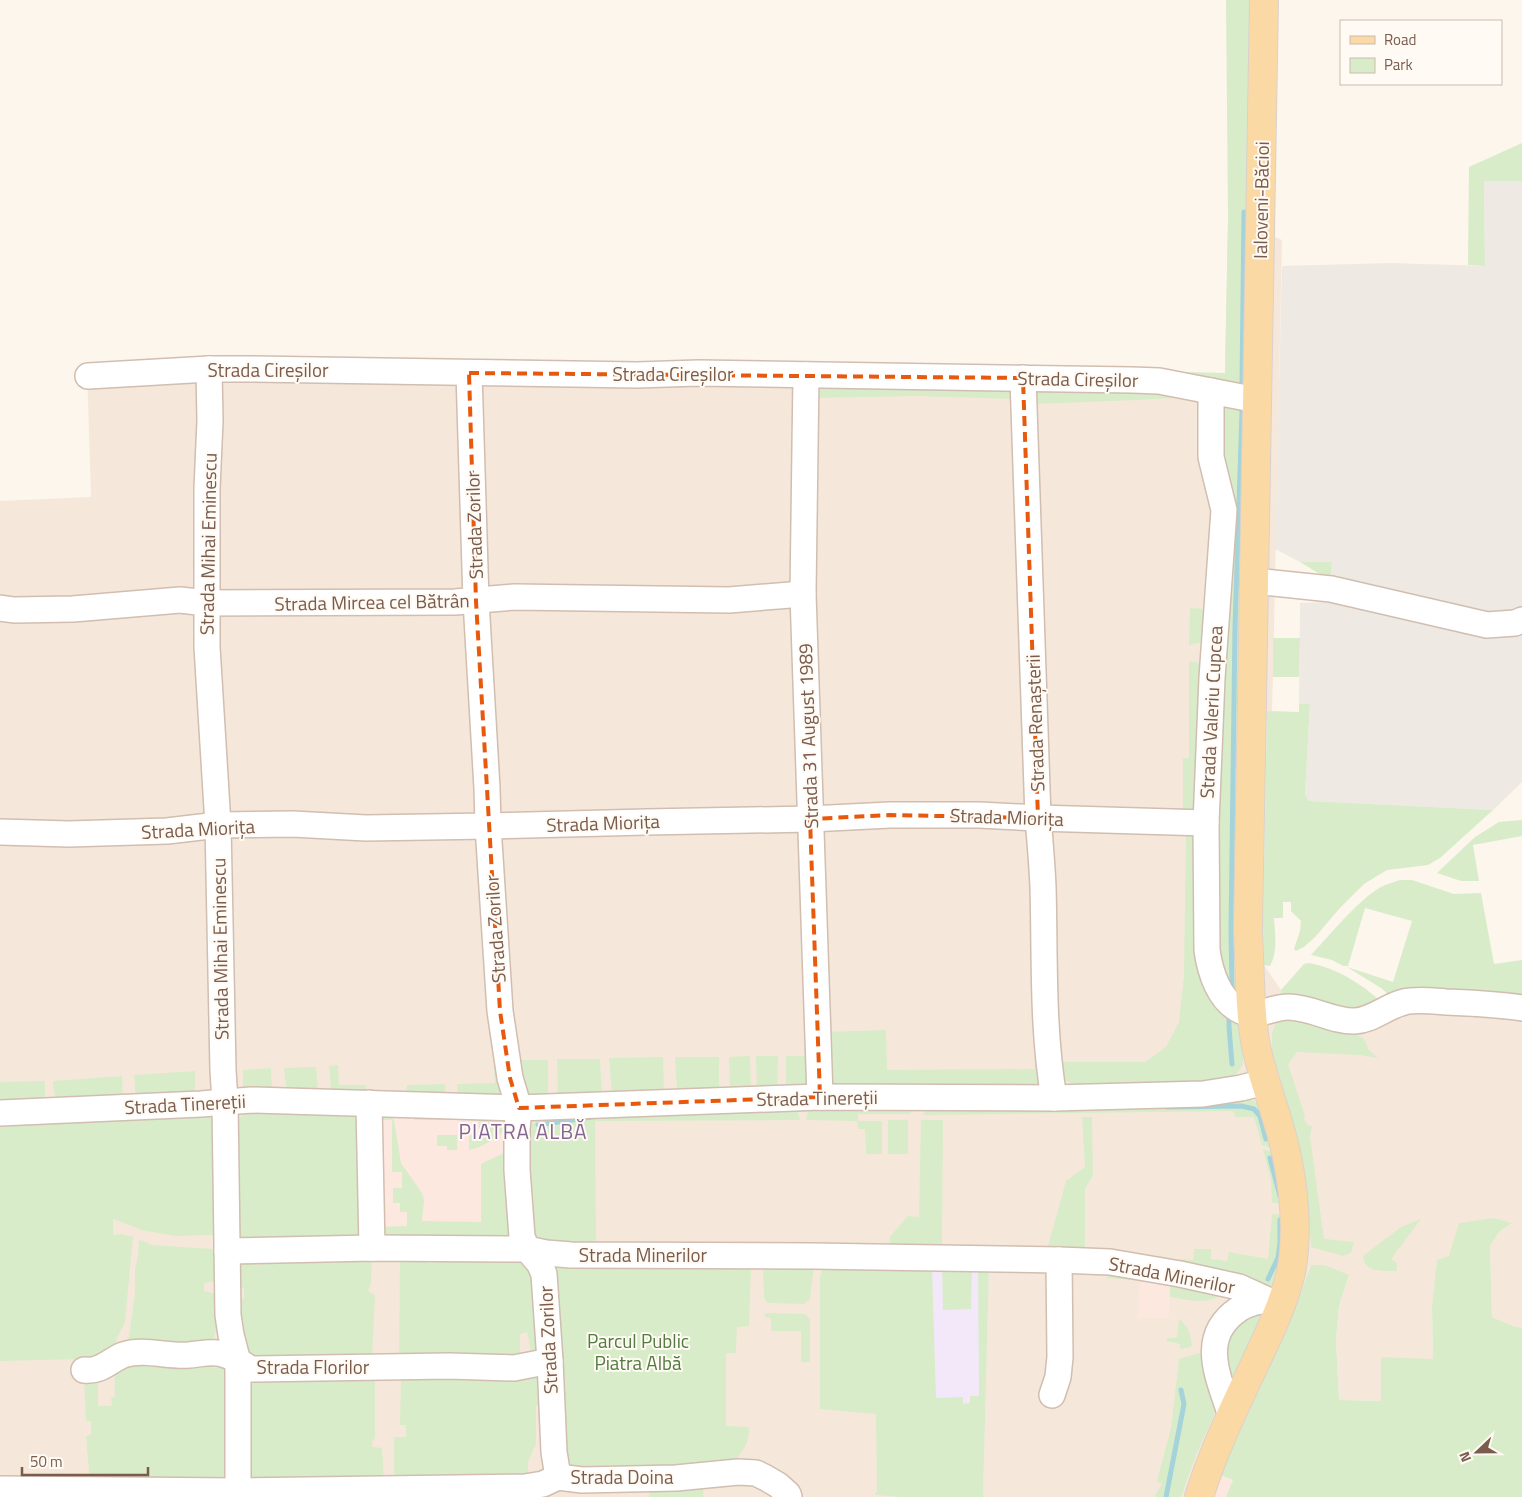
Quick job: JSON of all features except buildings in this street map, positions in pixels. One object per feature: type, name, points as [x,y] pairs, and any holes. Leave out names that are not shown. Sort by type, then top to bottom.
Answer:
[{"type":"main road","name":"Ialoveni-Băcioi","points":[[1257,400],[1264,0]]},
{"type":"main road","name":"Strada Valeriu Cupcea","points":[[1199,1497],[1220,1437],[1231,1416],[1273,1303],[1290,1273],[1295,1234],[1294,1210],[1285,1148],[1278,1120],[1264,1082],[1256,1045],[1248,929],[1257,400]]},
{"type":"street","name":"Strada Cireşilor","points":[[88,376],[209,369],[1023,378],[1159,381],[1257,400]]},
{"type":"street","name":"Strada Mihai Eminescu","points":[[209,369],[207,646],[218,825],[223,1070],[226,1102],[228,1315],[238,1362],[238,1494]]},
{"type":"street","name":"Strada Zorilor","points":[[468,373],[476,601],[500,1011],[510,1078],[519,1108],[517,1170],[522,1237],[544,1274],[554,1452],[558,1477]]},
{"type":"street","name":"Strada 31 August 1989","points":[[806,375],[803,594],[820,1097]]},
{"type":"street","name":"Strada Renaşterii","points":[[1023,378],[1038,818],[1043,885],[1045,1019],[1048,1066],[1054,1098]]},
{"type":"street","name":"Strada Valeriu Cupcea","points":[[1211,391],[1211,457],[1224,510],[1212,678],[1206,823],[1207,950],[1213,978],[1229,1003],[1240,1011],[1253,1015]]},
{"type":"street","points":[[1254,582],[1331,589],[1487,625],[1515,623],[1522,620]]},
{"type":"street","name":"Strada Mircea cel Bătrân","points":[[0,608],[14,610],[73,609],[180,600],[208,603],[476,601],[514,597],[729,600],[803,594]]},
{"type":"street","name":"Strada Mioriţa","points":[[0,832],[69,834],[167,831],[218,825],[293,824],[366,828],[810,819],[900,815],[979,815],[1206,823]]},
{"type":"street","points":[[1253,1015],[1274,1009],[1296,1007],[1346,1021],[1358,1021],[1406,1002],[1424,1001],[1502,1004],[1522,1008]]},
{"type":"street","name":"Strada Tinereţii","points":[[0,1113],[251,1100],[519,1108],[820,1097],[1054,1098],[1203,1094],[1264,1082]]},
{"type":"street","points":[[369,1103],[372,1248]]},
{"type":"street","name":"Strada Minerilor","points":[[227,1251],[372,1248],[527,1248],[546,1253],[571,1255],[1110,1262],[1180,1274],[1238,1287],[1273,1303]]},
{"type":"street","points":[[1052,1395],[1058,1377],[1060,1357],[1059,1260]]},
{"type":"street","points":[[1231,1416],[1216,1367],[1214,1347],[1218,1331],[1228,1318],[1241,1308],[1273,1303]]},
{"type":"street","name":"Strada Florilor","points":[[84,1370],[103,1368],[123,1356],[135,1353],[189,1355],[216,1353],[228,1356],[251,1369],[440,1366],[514,1368],[550,1361]]},
{"type":"street","name":"Strada Doina","points":[[0,1489],[238,1494],[525,1487],[543,1484],[558,1477],[582,1480],[676,1478],[738,1472],[756,1473],[795,1496]]},
{"type":"highlighted area","points":[[469,373],[1023,378],[1038,818],[890,815],[810,819],[820,1097],[519,1108],[510,1078],[500,1011],[476,601]]},
{"type":"shaded area","points":[[1484,181],[1522,181],[1522,782],[1493,810],[1309,801],[1305,794],[1310,704],[1299,704],[1300,603],[1330,602],[1332,562],[1300,562],[1275,549],[1282,266],[1391,263],[1485,266]]},
{"type":"shaded area","points":[[1228,218],[1282,240],[1272,711],[1267,711],[1264,965],[1281,990],[1280,998],[1283,1000],[1522,1000],[1522,1328],[1492,1317],[1490,1246],[1499,1232],[1511,1224],[1449,1256],[1432,1308],[1433,1360],[1381,1357],[1381,1401],[1339,1400],[1336,1339],[1339,1306],[1349,1276],[1311,1265],[1290,1322],[1220,1475],[1207,1497],[0,1497],[0,501],[91,497],[87,368],[216,358],[706,362],[1225,373]]},
{"type":"shaded area","points":[[376,1113],[512,1114],[512,1242],[376,1242]]},
{"type":"shaded area","points":[[878,1264],[989,1266],[983,1497],[900,1497],[874,1495],[877,1491]]},
{"type":"shaded area","points":[[1140,1280],[1171,1286],[1168,1318],[1138,1318]]},
{"type":"shaded area","points":[[1215,1473],[1247,1486],[1242,1497],[1207,1497]]},
{"type":"green space","points":[[1226,0],[1250,0],[1247,388],[1130,371],[1225,373],[1228,218]]},
{"type":"green space","points":[[1522,143],[1522,181],[1484,181],[1485,266],[1468,265],[1469,167]]},
{"type":"green space","points":[[813,380],[1013,383],[1013,399],[917,396],[814,398]]},
{"type":"green space","points":[[1036,382],[1205,396],[1035,404]]},
{"type":"green space","points":[[1222,402],[1247,411],[1239,999],[1217,973],[1216,463]]},
{"type":"green space","points":[[1300,562],[1332,562],[1331,581]]},
{"type":"green space","points":[[1190,608],[1206,609],[1204,642],[1189,645]]},
{"type":"green space","points":[[1273,638],[1300,638],[1299,677],[1273,677]]},
{"type":"green space","points":[[1189,661],[1204,664],[1194,809],[1183,809],[1183,758],[1189,758]]},
{"type":"green space","points":[[1299,704],[1310,704],[1305,794],[1309,801],[1493,810],[1440,858],[1428,865],[1387,870],[1364,884],[1316,936],[1304,947],[1296,951],[1294,949],[1301,921],[1291,911],[1291,902],[1283,902],[1283,918],[1274,918],[1275,949],[1270,966],[1264,965],[1263,924],[1267,711],[1299,712]]},
{"type":"green space","points":[[1522,820],[1522,836],[1473,845],[1479,881],[1461,881],[1437,873],[1475,837],[1499,822]]},
{"type":"green space","points":[[1186,831],[1196,833],[1202,926],[1239,1018],[1243,1065],[1236,1074],[1226,1080],[1126,1089],[1073,1084],[1063,1079],[1059,1062],[1145,1062],[1166,1047],[1179,1022],[1184,976]]},
{"type":"green space","points":[[1400,880],[1412,880],[1454,894],[1481,893],[1494,964],[1522,960],[1522,1000],[1395,1000],[1381,988],[1347,967],[1393,982],[1412,921],[1365,908],[1348,966],[1311,955],[1366,897],[1385,885]]},
{"type":"green space","points":[[485,939],[511,1097],[458,1102],[457,1084],[495,1083]]},
{"type":"green space","points":[[1309,963],[1348,977],[1381,1002],[1360,1017],[1280,998],[1281,990],[1304,964]]},
{"type":"green space","points":[[1285,1012],[1342,1025],[1364,1039],[1369,1050],[1378,1058],[1360,1055],[1297,1052],[1288,1064],[1305,1116],[1304,1119],[1308,1125],[1312,1126],[1310,1137],[1324,1239],[1354,1242],[1351,1253],[1343,1256],[1311,1247],[1307,1191],[1302,1158],[1272,1051],[1272,1033],[1276,1021]]},
{"type":"green space","points":[[1035,1027],[1043,1080],[1038,1087],[831,1089],[823,1032],[886,1030],[887,1070],[1035,1069]]},
{"type":"green space","points":[[750,1056],[751,1094],[733,1093],[730,1086],[729,1057]]},
{"type":"green space","points":[[756,1056],[778,1056],[777,1094],[757,1094]]},
{"type":"green space","points":[[786,1056],[812,1056],[813,1087],[786,1093]]},
{"type":"green space","points":[[663,1057],[664,1091],[612,1095],[609,1058]]},
{"type":"green space","points":[[675,1057],[719,1057],[719,1090],[677,1092]]},
{"type":"green space","points":[[557,1059],[600,1059],[602,1096],[558,1098]]},
{"type":"green space","points":[[513,1060],[548,1060],[548,1097],[528,1100]]},
{"type":"green space","points":[[338,1065],[339,1085],[366,1085],[366,1091],[332,1099],[329,1066]]},
{"type":"green space","points":[[316,1067],[318,1090],[287,1093],[284,1068]]},
{"type":"green space","points":[[271,1068],[272,1092],[243,1089],[243,1070]]},
{"type":"green space","points":[[195,1071],[195,1098],[136,1101],[134,1075]]},
{"type":"green space","points":[[122,1076],[123,1102],[61,1103],[54,1090],[53,1081]]},
{"type":"green space","points":[[45,1081],[45,1101],[0,1108],[0,1082]]},
{"type":"green space","points":[[445,1084],[445,1101],[410,1095],[406,1091],[407,1085]]},
{"type":"green space","points":[[1246,1099],[1254,1101],[1261,1107],[1274,1149],[1262,1145],[1254,1117],[1236,1117],[1233,1111],[923,1115],[928,1108]]},
{"type":"green space","points":[[796,1102],[800,1120],[595,1121],[596,1243],[534,1246],[524,1136],[531,1125],[542,1117]]},
{"type":"green space","points":[[910,1104],[911,1114],[858,1114],[858,1121],[882,1121],[882,1154],[866,1154],[865,1129],[858,1129],[857,1121],[806,1120],[809,1108]]},
{"type":"green space","points":[[214,1111],[219,1233],[214,1235],[175,1236],[142,1230],[113,1219],[113,1235],[122,1234],[133,1237],[125,1322],[109,1357],[0,1361],[0,1124]]},
{"type":"green space","points":[[252,1111],[363,1113],[365,1244],[239,1246],[236,1122],[241,1116]]},
{"type":"green space","points":[[376,1113],[389,1113],[394,1120],[401,1163],[422,1193],[424,1200],[422,1221],[481,1222],[481,1164],[512,1149],[512,1242],[376,1242],[376,1227],[407,1226],[407,1212],[400,1212],[400,1203],[393,1203],[393,1188],[402,1188],[402,1172],[392,1172],[392,1120],[376,1120]]},
{"type":"green space","points":[[420,1113],[512,1114],[512,1124],[487,1143],[469,1150],[469,1135],[479,1135],[479,1120],[414,1120]]},
{"type":"green space","points":[[1082,1117],[1092,1117],[1093,1175],[1085,1189],[1085,1255],[1009,1253],[1007,1246],[1048,1246],[1066,1181],[1085,1167]]},
{"type":"green space","points":[[888,1120],[908,1120],[908,1154],[888,1154]]},
{"type":"green space","points":[[921,1120],[943,1120],[942,1245],[939,1252],[858,1250],[859,1242],[871,1247],[890,1246],[890,1237],[908,1216],[919,1217]]},
{"type":"green space","points":[[437,1135],[457,1135],[457,1150],[447,1150],[447,1146],[437,1146]]},
{"type":"green space","points":[[1263,1149],[1275,1153],[1283,1203],[1272,1203],[1271,1180]]},
{"type":"green space","points":[[1272,1214],[1282,1215],[1285,1222],[1276,1286],[1243,1282],[1179,1269],[1179,1259],[1193,1260],[1194,1249],[1211,1249],[1211,1259],[1227,1261],[1229,1252],[1268,1259]]},
{"type":"green space","points":[[1494,1218],[1512,1223],[1499,1232],[1490,1246],[1492,1317],[1522,1328],[1522,1497],[1226,1497],[1233,1480],[1220,1475],[1290,1322],[1311,1265],[1324,1265],[1349,1275],[1339,1306],[1336,1339],[1339,1400],[1381,1401],[1381,1357],[1433,1359],[1432,1308],[1437,1260],[1449,1256],[1459,1223]]},
{"type":"green space","points":[[1421,1219],[1391,1259],[1397,1263],[1397,1271],[1376,1270],[1367,1266],[1363,1256],[1401,1227]]},
{"type":"green space","points":[[139,1239],[152,1245],[213,1249],[219,1257],[219,1280],[204,1283],[204,1291],[221,1295],[219,1319],[211,1343],[202,1349],[128,1342],[135,1295],[135,1269]]},
{"type":"green space","points":[[430,1253],[431,1264],[433,1263],[433,1253],[524,1253],[541,1294],[532,1295],[533,1301],[542,1302],[544,1348],[533,1359],[527,1332],[520,1334],[520,1361],[399,1357],[400,1254]]},
{"type":"green space","points":[[272,1255],[324,1255],[324,1262],[333,1262],[333,1255],[372,1255],[371,1284],[368,1291],[375,1295],[372,1360],[244,1361],[235,1299],[244,1299],[244,1288],[235,1287],[238,1258],[251,1257],[256,1265],[265,1264]]},
{"type":"green space","name":"Parcul Public Piatra Albă","points":[[553,1262],[751,1267],[749,1326],[737,1327],[736,1353],[726,1353],[726,1426],[749,1427],[746,1445],[735,1460],[583,1474],[568,1465],[560,1456]]},
{"type":"green space","points":[[771,1262],[814,1265],[810,1299],[804,1304],[768,1303],[764,1298],[763,1271]]},
{"type":"green space","points":[[932,1265],[936,1398],[963,1397],[963,1404],[970,1403],[970,1396],[979,1396],[978,1266],[989,1266],[983,1497],[900,1497],[874,1495],[877,1491],[876,1414],[820,1409],[820,1276],[824,1267]]},
{"type":"green space","points":[[942,1265],[972,1266],[971,1309],[943,1310]]},
{"type":"green space","points":[[1113,1268],[1225,1292],[1206,1301],[1170,1297],[1170,1286],[1144,1281],[1107,1278]]},
{"type":"green space","points":[[1255,1310],[1265,1319],[1237,1376],[1228,1375],[1226,1337]]},
{"type":"green space","points":[[765,1313],[805,1314],[810,1319],[810,1362],[801,1362],[801,1331],[771,1331],[771,1318],[765,1317]]},
{"type":"green space","points":[[1179,1319],[1185,1324],[1190,1334],[1192,1346],[1188,1348],[1180,1349],[1180,1344],[1167,1341],[1167,1338],[1177,1338]]},
{"type":"green space","points":[[1199,1353],[1206,1359],[1219,1404],[1196,1455],[1181,1497],[1154,1497],[1162,1484],[1157,1481],[1171,1428],[1179,1359]]},
{"type":"green space","points":[[114,1364],[213,1364],[213,1368],[231,1367],[228,1474],[223,1485],[90,1482],[86,1436],[91,1435],[91,1421],[86,1421],[84,1375],[98,1375],[98,1406],[112,1406],[111,1398],[115,1396]]},
{"type":"green space","points":[[544,1370],[548,1407],[536,1406],[536,1444],[528,1462],[528,1479],[394,1481],[394,1437],[406,1437],[406,1425],[400,1425],[401,1381],[405,1375]]},
{"type":"green space","points":[[375,1374],[375,1438],[372,1442],[372,1447],[382,1448],[384,1482],[249,1479],[249,1376]]},
{"type":"green space","points":[[704,1485],[703,1497],[649,1497],[650,1487]]},
{"type":"waterway","points":[[1242,383],[1244,212]]},
{"type":"waterway","points":[[1232,989],[1235,627],[1242,411]]},
{"type":"waterway","points":[[1229,1019],[1232,1064]]},
{"type":"waterway","points":[[1166,1107],[1241,1106],[1254,1109],[1260,1116],[1266,1139]]},
{"type":"waterway","points":[[538,1125],[592,1117]]},
{"type":"waterway","points":[[1270,1158],[1280,1196]]},
{"type":"waterway","points":[[1268,1279],[1278,1258],[1280,1220]]},
{"type":"waterway","points":[[1166,1497],[1184,1404],[1181,1390]]},
{"type":"district","name":"PIATRA ALBĂ","points":[[523,1132]]}]
